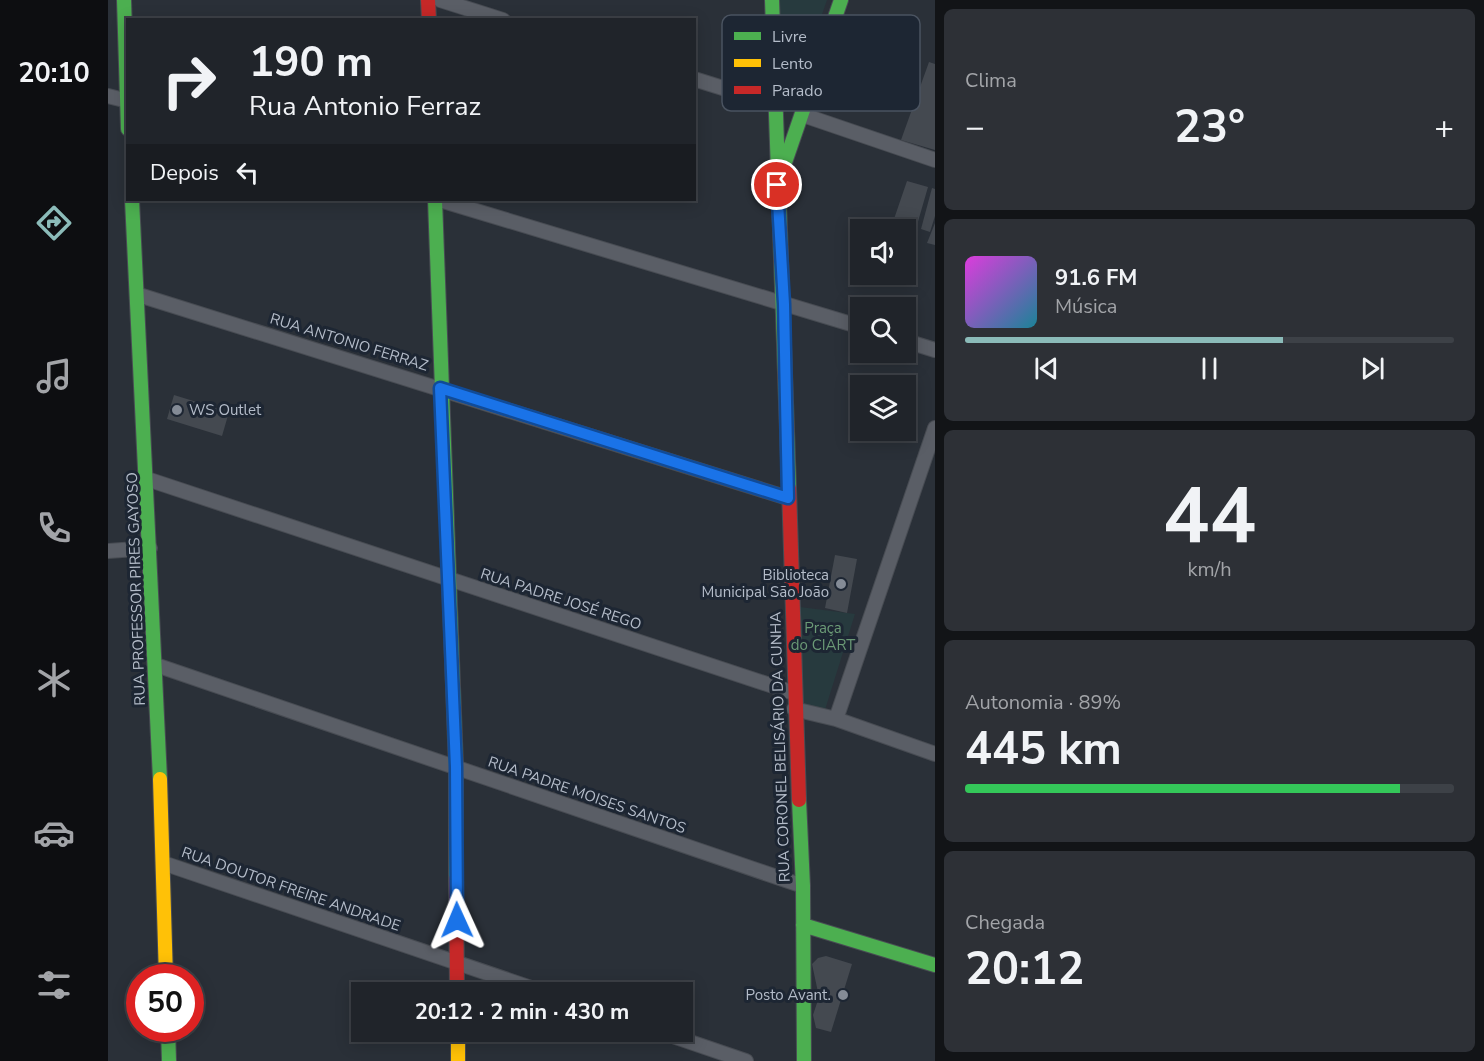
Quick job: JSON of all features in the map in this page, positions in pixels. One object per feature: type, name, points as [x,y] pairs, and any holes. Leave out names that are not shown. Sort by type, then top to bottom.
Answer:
[{"type":"main road","points":[[124,0],[126,67]]},
{"type":"main road","points":[[428,0],[429,18]]},
{"type":"main road","name":"RUA CORONEL BELISÁRIO DA CUNHA","points":[[772,0],[773,15]]},
{"type":"main road","points":[[836,15],[841,0]]},
{"type":"main road","name":"RUA CORONEL BELISÁRIO DA CUNHA","points":[[777,111],[777,185],[784,304],[794,709],[803,885],[804,1061]]},
{"type":"main road","points":[[777,185],[804,111]]},
{"type":"main road","name":"RUA PROFESSOR PIRES GAYOSO","points":[[132,201],[139,295],[156,665],[166,964]]},
{"type":"main road","points":[[438,201],[440,388],[456,767],[458,982]]},
{"type":"main road","points":[[803,925],[935,965]]},
{"type":"main road","points":[[169,1042],[170,1061]]},
{"type":"main road","points":[[458,1042],[458,1061]]},
{"type":"street","points":[[440,0],[496,18]]},
{"type":"street","points":[[696,80],[722,88]]},
{"type":"street","points":[[108,96],[126,101]]},
{"type":"street","points":[[803,115],[935,160]]},
{"type":"street","points":[[441,201],[850,324]]},
{"type":"street","name":"RUA ANTONIO FERRAZ","points":[[139,295],[788,498]]},
{"type":"street","points":[[916,344],[935,350]]},
{"type":"street","points":[[836,719],[935,428]]},
{"type":"street","name":"RUA PADRE JOSÉ REGO","points":[[147,479],[794,693]]},
{"type":"street","points":[[108,551],[150,548]]},
{"type":"street","name":"RUA PADRE MOISES SANTOS","points":[[156,665],[803,885]]},
{"type":"street","points":[[794,709],[836,719],[935,754]]},
{"type":"street","name":"RUA DOUTOR FREIRE ANDRADE","points":[[163,863],[513,982]]},
{"type":"street","points":[[690,1042],[746,1061]]},
{"type":"green space","points":[[779,0],[827,0],[822,15],[780,15]]},
{"type":"green space","name":"Praça do CIART","points":[[800,607],[855,614],[824,713],[798,704]]},
{"type":"building","points":[[929,62],[935,64],[935,150],[901,140],[911,111],[920,111],[920,87]]},
{"type":"building","points":[[907,181],[928,187],[917,225],[916,219],[894,219]]},
{"type":"building","points":[[932,188],[935,189],[935,216],[930,232],[921,229]]},
{"type":"building","points":[[935,223],[935,245],[927,243]]},
{"type":"building","points":[[174,395],[229,412],[222,436],[167,419]]},
{"type":"building","name":"Biblioteca Municipal São João","points":[[835,555],[857,559],[847,613],[825,608]]},
{"type":"building","points":[[826,956],[852,964],[831,1032],[816,1028],[813,1015],[819,997],[812,964],[818,958]]},
{"type":"traffic: fast","points":[[124,0],[126,64]]},
{"type":"traffic: fast","points":[[772,0],[773,15]]},
{"type":"traffic: fast","points":[[836,15],[841,0]]},
{"type":"traffic: fast","points":[[776,111],[789,488]]},
{"type":"traffic: fast","points":[[781,174],[803,111]]},
{"type":"traffic: fast","points":[[132,201],[160,779]]},
{"type":"traffic: fast","points":[[435,201],[456,767],[456,879]]},
{"type":"traffic: fast","points":[[799,800],[803,886],[804,1061]]},
{"type":"traffic: fast","points":[[803,925],[935,965]]},
{"type":"traffic: fast","points":[[168,1042],[169,1061]]},
{"type":"traffic: slow","points":[[160,779],[166,964]]},
{"type":"traffic: slow","points":[[458,1042],[458,1061]]},
{"type":"traffic: jam","points":[[428,0],[429,18]]},
{"type":"traffic: jam","points":[[789,488],[799,800]]},
{"type":"traffic: jam","points":[[456,879],[457,982]]},
{"type":"place","name":"WS Outlet","points":[[177,410]]},
{"type":"place","name":"Biblioteca Municipal São João","points":[[841,584]]},
{"type":"place","name":"Posto Avant.","points":[[843,995]]},
{"type":"route","points":[[457,920],[456,767],[440,388],[788,498],[784,304],[777,185]]}]
